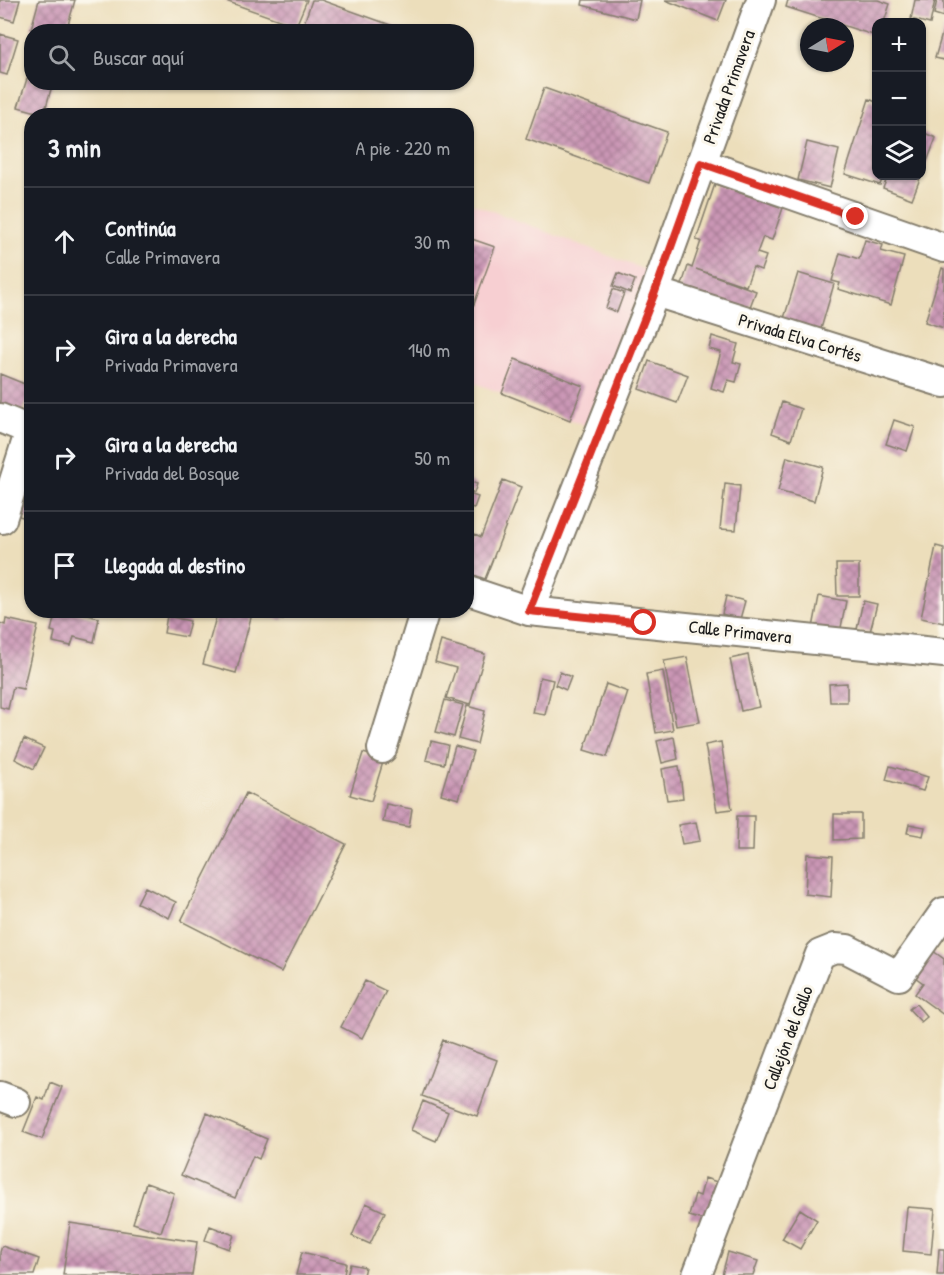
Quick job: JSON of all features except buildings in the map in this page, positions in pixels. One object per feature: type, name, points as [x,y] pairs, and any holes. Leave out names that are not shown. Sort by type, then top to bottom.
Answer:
[{"type":"street","name":"Privada Primavera","points":[[529,611],[655,292],[761,0]]},
{"type":"street","points":[[701,163],[944,248]]},
{"type":"street","name":"Privada Elva Cortés","points":[[655,292],[944,383]]},
{"type":"street","points":[[0,418],[24,427]]},
{"type":"street","points":[[2,519],[24,451]]},
{"type":"street","name":"Calle Primavera","points":[[474,593],[529,611],[944,653]]},
{"type":"street","points":[[382,749],[423,618]]},
{"type":"street","name":"Callejón del Gallo","points":[[697,1275],[820,954],[835,948],[848,948],[899,976],[944,912]]},
{"type":"shaded area","points":[[474,204],[648,271],[590,427],[474,383]]},
{"type":"route","points":[[644,623],[529,611],[655,292],[701,163],[856,217]]}]
